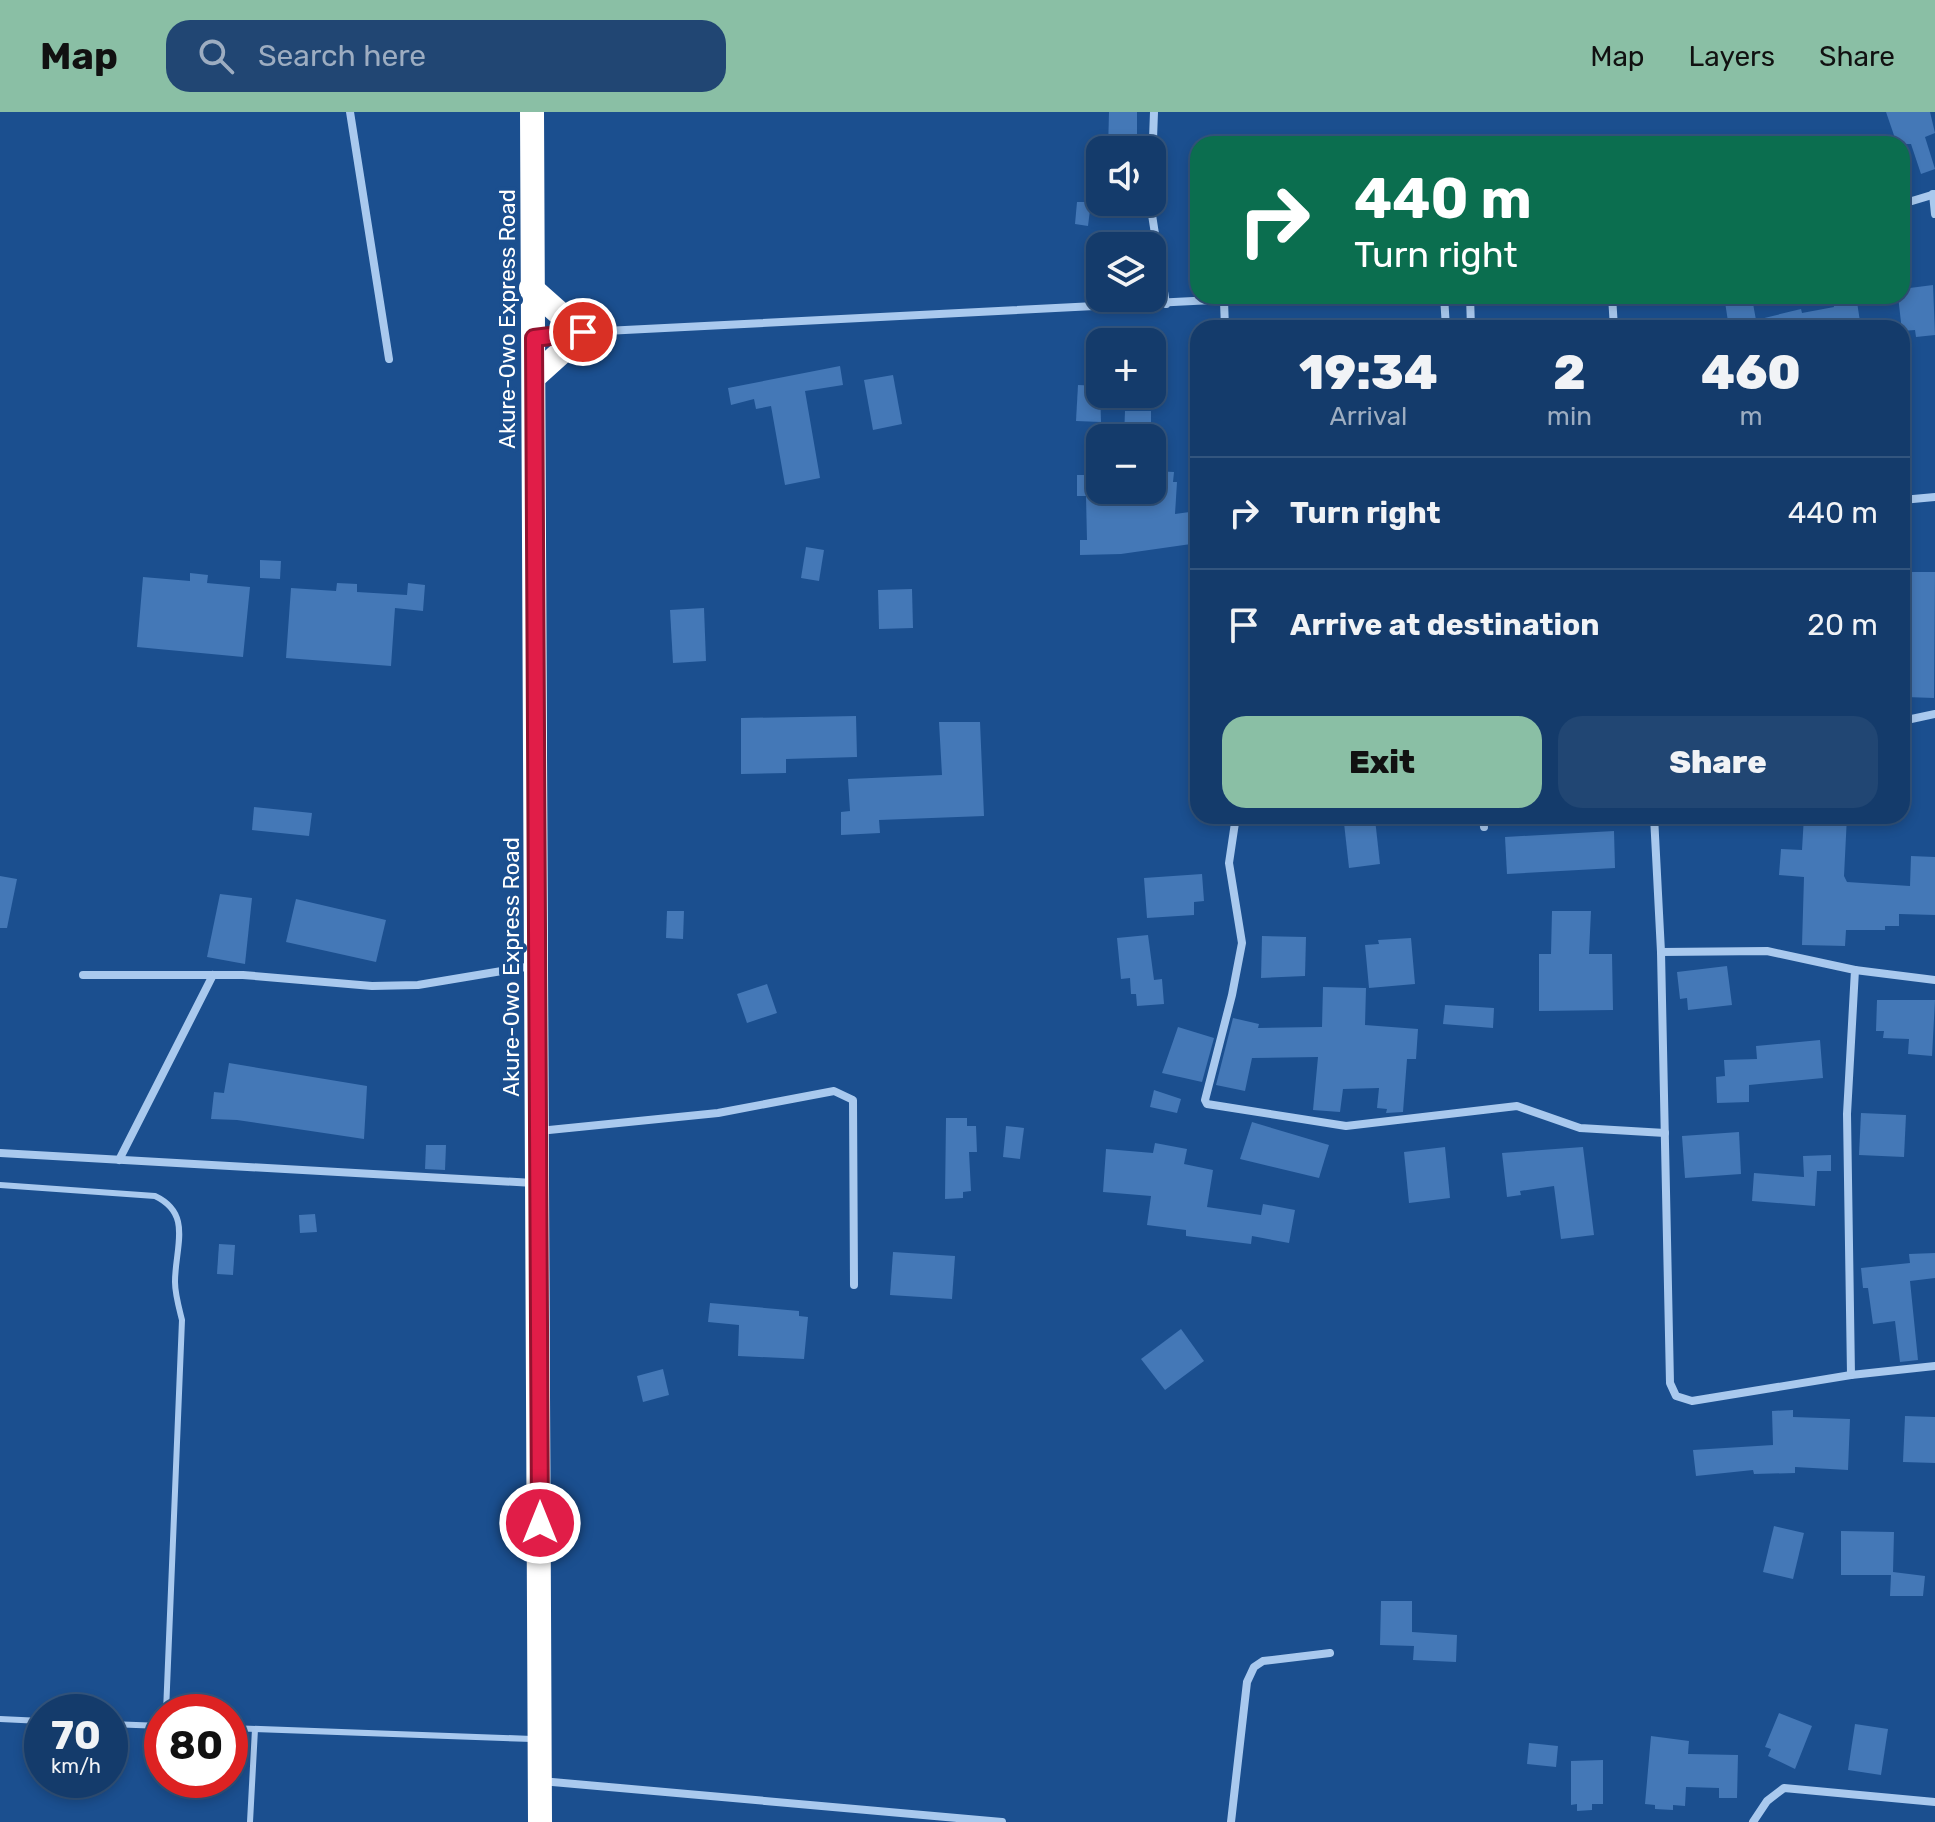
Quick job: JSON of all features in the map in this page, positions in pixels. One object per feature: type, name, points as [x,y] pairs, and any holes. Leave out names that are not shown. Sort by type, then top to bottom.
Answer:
[{"type":"highway","name":"Akure-Owo Express Road","points":[[532,112],[540,1822]]},
{"type":"highway","points":[[531,288],[567,320],[604,331]]},
{"type":"highway","points":[[534,377],[565,349],[604,331]]},
{"type":"street","points":[[350,112],[389,359]]},
{"type":"street","points":[[1153,136],[1154,112]]},
{"type":"street","points":[[1910,202],[1934,194],[1935,214]]},
{"type":"street","points":[[1166,304],[1190,303]]},
{"type":"street","points":[[534,338],[604,331],[1086,308]]},
{"type":"street","points":[[1910,499],[1935,497]]},
{"type":"street","points":[[1910,719],[1935,714]]},
{"type":"street","points":[[1235,824],[1229,863],[1242,943],[1205,1100],[1207,1104],[1346,1126],[1517,1106],[1580,1128],[1665,1133]]},
{"type":"street","points":[[1654,824],[1661,952],[1670,1383],[1676,1396],[1692,1401],[1851,1375],[1935,1366]]},
{"type":"street","points":[[1661,952],[1767,951],[1855,970],[1935,980]]},
{"type":"street","points":[[83,975],[213,975],[372,986],[418,985],[536,965]]},
{"type":"street","points":[[1851,1375],[1847,1114],[1855,970]]},
{"type":"street","points":[[119,1160],[213,975]]},
{"type":"street","points":[[538,1131],[718,1113],[834,1091],[845,1093],[853,1100],[854,1285]]},
{"type":"street","points":[[0,1153],[539,1183]]},
{"type":"street","points":[[1231,1822],[1247,1682],[1254,1667],[1263,1661],[1330,1653]]},
{"type":"street","points":[[540,1781],[1002,1822]]},
{"type":"street","points":[[1753,1822],[1767,1801],[1784,1788],[1935,1802]]},
{"type":"lane","points":[[0,1185],[155,1196],[170,1203],[177,1214],[175,1284],[182,1320],[167,1694]]},
{"type":"lane","points":[[0,1719],[24,1720]]},
{"type":"lane","points":[[248,1729],[540,1740]]},
{"type":"lane","points":[[250,1822],[255,1729]]},
{"type":"building","points":[[1109,112],[1137,112],[1137,136],[1108,136]]},
{"type":"building","points":[[1886,112],[1930,112],[1935,133],[1925,137],[1935,169],[1921,174],[1910,136],[1894,136]]},
{"type":"building","points":[[1077,202],[1086,202],[1088,226],[1075,224]]},
{"type":"building","points":[[1933,285],[1935,335],[1916,337],[1915,330],[1910,330],[1910,320],[1901,320],[1899,304],[1910,304],[1910,288]]},
{"type":"building","points":[[1725,304],[1753,304],[1756,320],[1728,320]]},
{"type":"building","points":[[1833,304],[1857,304],[1860,320],[1756,320],[1801,309],[1802,313],[1834,307]]},
{"type":"building","points":[[840,366],[843,385],[805,391],[820,478],[785,485],[771,406],[756,409],[754,399],[731,405],[728,388]]},
{"type":"building","points":[[893,375],[902,424],[873,430],[864,380]]},
{"type":"building","points":[[1078,385],[1086,385],[1086,408],[1101,408],[1101,422],[1076,421]]},
{"type":"building","points":[[1125,411],[1151,411],[1151,424],[1125,424]]},
{"type":"building","points":[[1166,472],[1174,472],[1173,482],[1177,482],[1175,514],[1190,512],[1190,544],[1121,554],[1080,555],[1080,540],[1087,540],[1086,504],[1166,504]]},
{"type":"building","points":[[1077,475],[1086,475],[1086,496],[1077,496]]},
{"type":"building","points":[[806,547],[824,550],[819,581],[801,578]]},
{"type":"building","points":[[260,560],[281,561],[280,579],[260,578]]},
{"type":"building","points":[[1910,572],[1935,572],[1934,698],[1910,697]]},
{"type":"building","points":[[190,573],[208,575],[207,583],[250,587],[243,657],[137,647],[143,577],[190,581]]},
{"type":"building","points":[[337,583],[357,584],[357,592],[407,595],[408,583],[425,585],[423,611],[395,608],[391,666],[286,658],[291,588],[336,591]]},
{"type":"building","points":[[912,589],[913,628],[879,629],[878,590]]},
{"type":"building","points":[[704,608],[706,661],[673,663],[670,610]]},
{"type":"building","points":[[856,716],[857,757],[786,759],[786,773],[741,774],[741,718]]},
{"type":"building","points":[[939,722],[980,722],[984,816],[879,820],[880,833],[841,835],[841,812],[850,811],[848,779],[942,775]]},
{"type":"building","points":[[254,807],[312,813],[309,836],[252,830]]},
{"type":"building","points":[[1344,824],[1376,824],[1380,864],[1349,868]]},
{"type":"building","points":[[1804,824],[1847,824],[1844,876],[1847,882],[1910,886],[1911,856],[1935,857],[1935,915],[1899,914],[1899,926],[1885,926],[1885,930],[1846,930],[1845,946],[1802,945],[1804,877],[1779,875],[1781,849],[1802,850]]},
{"type":"building","points":[[1614,831],[1615,868],[1507,874],[1505,837]]},
{"type":"building","points":[[1202,874],[1204,901],[1194,902],[1194,915],[1147,918],[1144,878]]},
{"type":"building","points":[[0,876],[17,879],[7,928],[0,928]]},
{"type":"building","points":[[220,894],[252,898],[245,964],[207,957]]},
{"type":"building","points":[[296,899],[386,920],[376,962],[286,942]]},
{"type":"building","points":[[667,911],[684,911],[683,939],[666,938]]},
{"type":"building","points":[[1552,911],[1591,911],[1589,954],[1612,954],[1613,1010],[1539,1011],[1539,954],[1551,954]]},
{"type":"building","points":[[1148,935],[1154,980],[1162,979],[1164,1004],[1137,1006],[1136,994],[1131,994],[1130,978],[1121,979],[1117,938]]},
{"type":"building","points":[[1262,936],[1306,937],[1305,976],[1261,978]]},
{"type":"building","points":[[1411,938],[1415,984],[1369,988],[1365,945],[1379,944],[1378,940]]},
{"type":"building","points":[[1727,966],[1732,1005],[1688,1010],[1687,998],[1680,999],[1677,972]]},
{"type":"building","points":[[767,984],[777,1013],[747,1023],[737,994]]},
{"type":"building","points":[[1323,987],[1366,988],[1365,1025],[1418,1029],[1416,1059],[1407,1059],[1403,1112],[1386,1113],[1387,1109],[1377,1108],[1379,1088],[1343,1089],[1340,1112],[1313,1110],[1318,1057],[1252,1058],[1245,1091],[1216,1085],[1233,1018],[1259,1024],[1258,1028],[1322,1027]]},
{"type":"building","points":[[1877,1000],[1935,1000],[1932,1056],[1908,1054],[1909,1039],[1883,1038],[1884,1031],[1876,1031]]},
{"type":"building","points":[[1445,1005],[1494,1008],[1493,1028],[1443,1024]]},
{"type":"building","points":[[1178,1027],[1214,1038],[1202,1082],[1162,1073]]},
{"type":"building","points":[[1820,1040],[1823,1078],[1749,1085],[1749,1102],[1717,1103],[1716,1077],[1725,1076],[1724,1060],[1757,1059],[1756,1046]]},
{"type":"building","points":[[229,1063],[367,1086],[364,1139],[211,1119],[214,1092],[224,1093]]},
{"type":"building","points":[[1154,1090],[1181,1099],[1177,1113],[1150,1107]]},
{"type":"building","points":[[1861,1113],[1906,1115],[1904,1157],[1859,1155]]},
{"type":"building","points":[[946,1118],[967,1118],[967,1126],[976,1126],[977,1152],[969,1152],[971,1191],[963,1192],[963,1198],[945,1199]]},
{"type":"building","points":[[1252,1122],[1329,1145],[1319,1178],[1240,1159]]},
{"type":"building","points":[[1006,1126],[1024,1128],[1020,1159],[1003,1157]]},
{"type":"building","points":[[1739,1132],[1741,1174],[1685,1178],[1682,1136]]},
{"type":"building","points":[[1155,1143],[1187,1149],[1184,1164],[1213,1170],[1207,1207],[1261,1215],[1263,1204],[1295,1210],[1289,1243],[1252,1236],[1251,1244],[1186,1236],[1186,1230],[1147,1225],[1151,1196],[1103,1192],[1106,1149],[1153,1153]]},
{"type":"building","points":[[426,1145],[446,1145],[445,1170],[425,1169]]},
{"type":"building","points":[[1445,1147],[1450,1198],[1409,1203],[1404,1152]]},
{"type":"building","points":[[1583,1147],[1594,1235],[1561,1239],[1554,1186],[1520,1191],[1521,1195],[1507,1197],[1502,1153]]},
{"type":"building","points":[[1831,1155],[1831,1171],[1817,1171],[1815,1206],[1752,1201],[1754,1173],[1804,1177],[1803,1156]]},
{"type":"building","points":[[315,1214],[317,1232],[300,1233],[299,1215]]},
{"type":"building","points":[[219,1244],[235,1245],[233,1275],[217,1274]]},
{"type":"building","points":[[893,1252],[955,1256],[952,1299],[890,1295]]},
{"type":"building","points":[[1935,1253],[1935,1278],[1910,1281],[1918,1360],[1900,1362],[1895,1321],[1873,1324],[1868,1288],[1863,1288],[1861,1268],[1910,1263],[1909,1254]]},
{"type":"building","points":[[710,1303],[799,1311],[799,1316],[808,1317],[804,1359],[738,1356],[739,1325],[708,1322]]},
{"type":"building","points":[[1181,1329],[1204,1361],[1165,1390],[1141,1359]]},
{"type":"building","points":[[663,1369],[669,1395],[643,1402],[637,1376]]},
{"type":"building","points":[[1793,1410],[1793,1417],[1850,1419],[1848,1470],[1795,1467],[1795,1473],[1754,1474],[1753,1470],[1696,1476],[1693,1450],[1773,1445],[1772,1411]]},
{"type":"building","points":[[1905,1416],[1935,1417],[1935,1463],[1903,1462]]},
{"type":"building","points":[[1774,1526],[1804,1533],[1793,1579],[1763,1572]]},
{"type":"building","points":[[1841,1531],[1894,1532],[1893,1572],[1925,1576],[1923,1596],[1890,1596],[1891,1575],[1841,1575]]},
{"type":"building","points":[[1381,1601],[1412,1601],[1412,1632],[1457,1635],[1456,1662],[1413,1660],[1414,1646],[1380,1645]]},
{"type":"building","points":[[1779,1713],[1812,1726],[1795,1769],[1768,1756],[1771,1749],[1765,1747]]},
{"type":"building","points":[[1855,1724],[1888,1729],[1881,1775],[1848,1770]]},
{"type":"building","points":[[1651,1736],[1689,1741],[1688,1754],[1738,1755],[1737,1798],[1719,1798],[1719,1788],[1686,1787],[1685,1806],[1673,1805],[1673,1810],[1655,1809],[1655,1805],[1645,1804]]},
{"type":"building","points":[[1529,1743],[1558,1746],[1556,1767],[1527,1764]]},
{"type":"building","points":[[1603,1760],[1603,1804],[1592,1804],[1592,1810],[1577,1811],[1577,1804],[1571,1805],[1571,1761]]},
{"type":"route","points":[[540,1523],[534,338],[583,332]]}]
